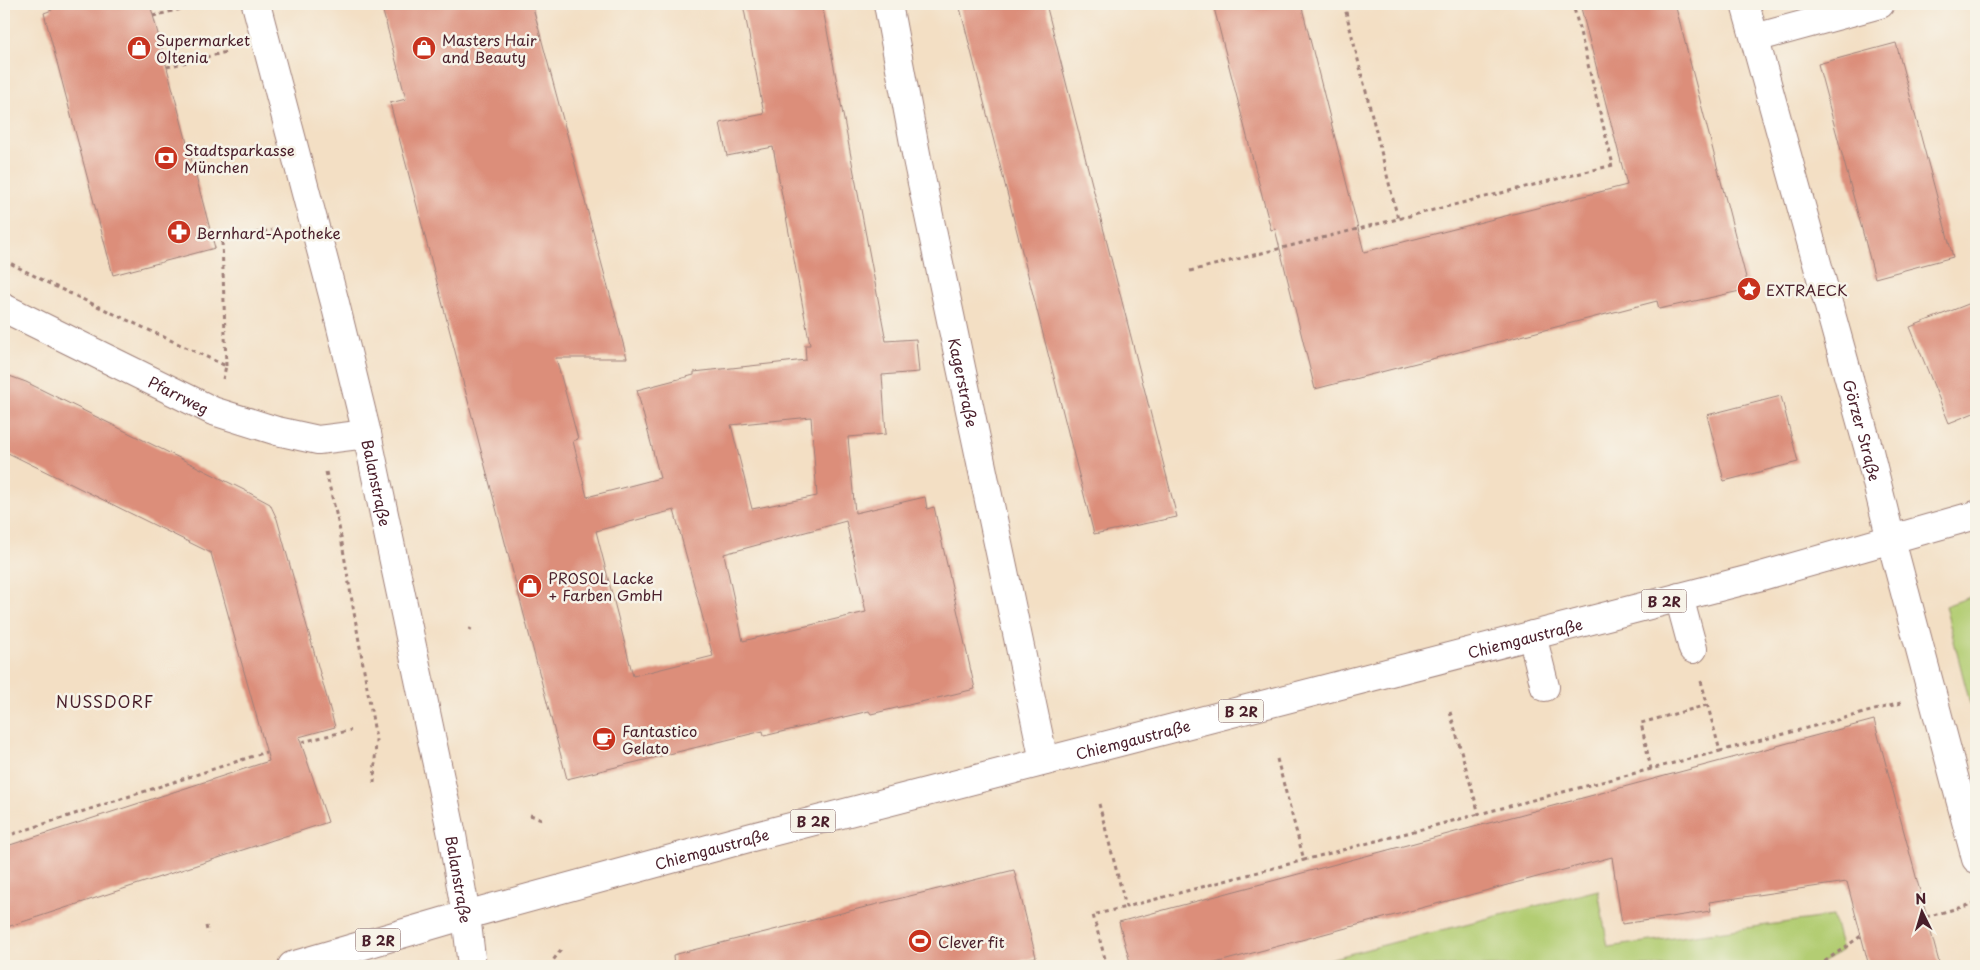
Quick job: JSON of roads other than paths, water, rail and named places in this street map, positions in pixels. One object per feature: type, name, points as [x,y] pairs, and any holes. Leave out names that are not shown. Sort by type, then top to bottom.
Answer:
[{"type":"street","name":"Balanstraße","points":[[256,4],[335,303],[367,434],[452,835],[466,915],[472,966]]},
{"type":"street","name":"Kagerstraße","points":[[888,4],[917,159],[1044,761]]},
{"type":"street","name":"Görzer Straße","points":[[1745,4],[1868,447],[1976,859]]},
{"type":"street","points":[[1755,38],[1880,4]]},
{"type":"street","name":"Pfarrweg","points":[[4,308],[213,411],[276,431],[318,440],[367,434]]},
{"type":"street","name":"Chiemgaustraße","points":[[292,966],[466,915],[752,837],[1679,597],[1976,515]]},
{"type":"street","points":[[1679,597],[1693,649]]},
{"type":"street","points":[[1532,635],[1545,686]]},
{"type":"place","name":"Supermarket Oltenia","points":[[139,48]]},
{"type":"place","name":"Masters Hair and Beauty","points":[[424,48]]},
{"type":"place","name":"Stadtsparkasse München","points":[[166,158]]},
{"type":"place","name":"Bernhard-Apotheke","points":[[179,232]]},
{"type":"place","name":"EXTRAECK","points":[[1749,289]]},
{"type":"place","name":"PROSOL Lacke + Farben GmbH","points":[[530,586]]},
{"type":"place","name":"Fantastico Gelato","points":[[604,739]]},
{"type":"place","name":"Clever fit","points":[[920,941]]},
{"type":"district","name":"NUSSDORF","points":[[105,701]]}]
